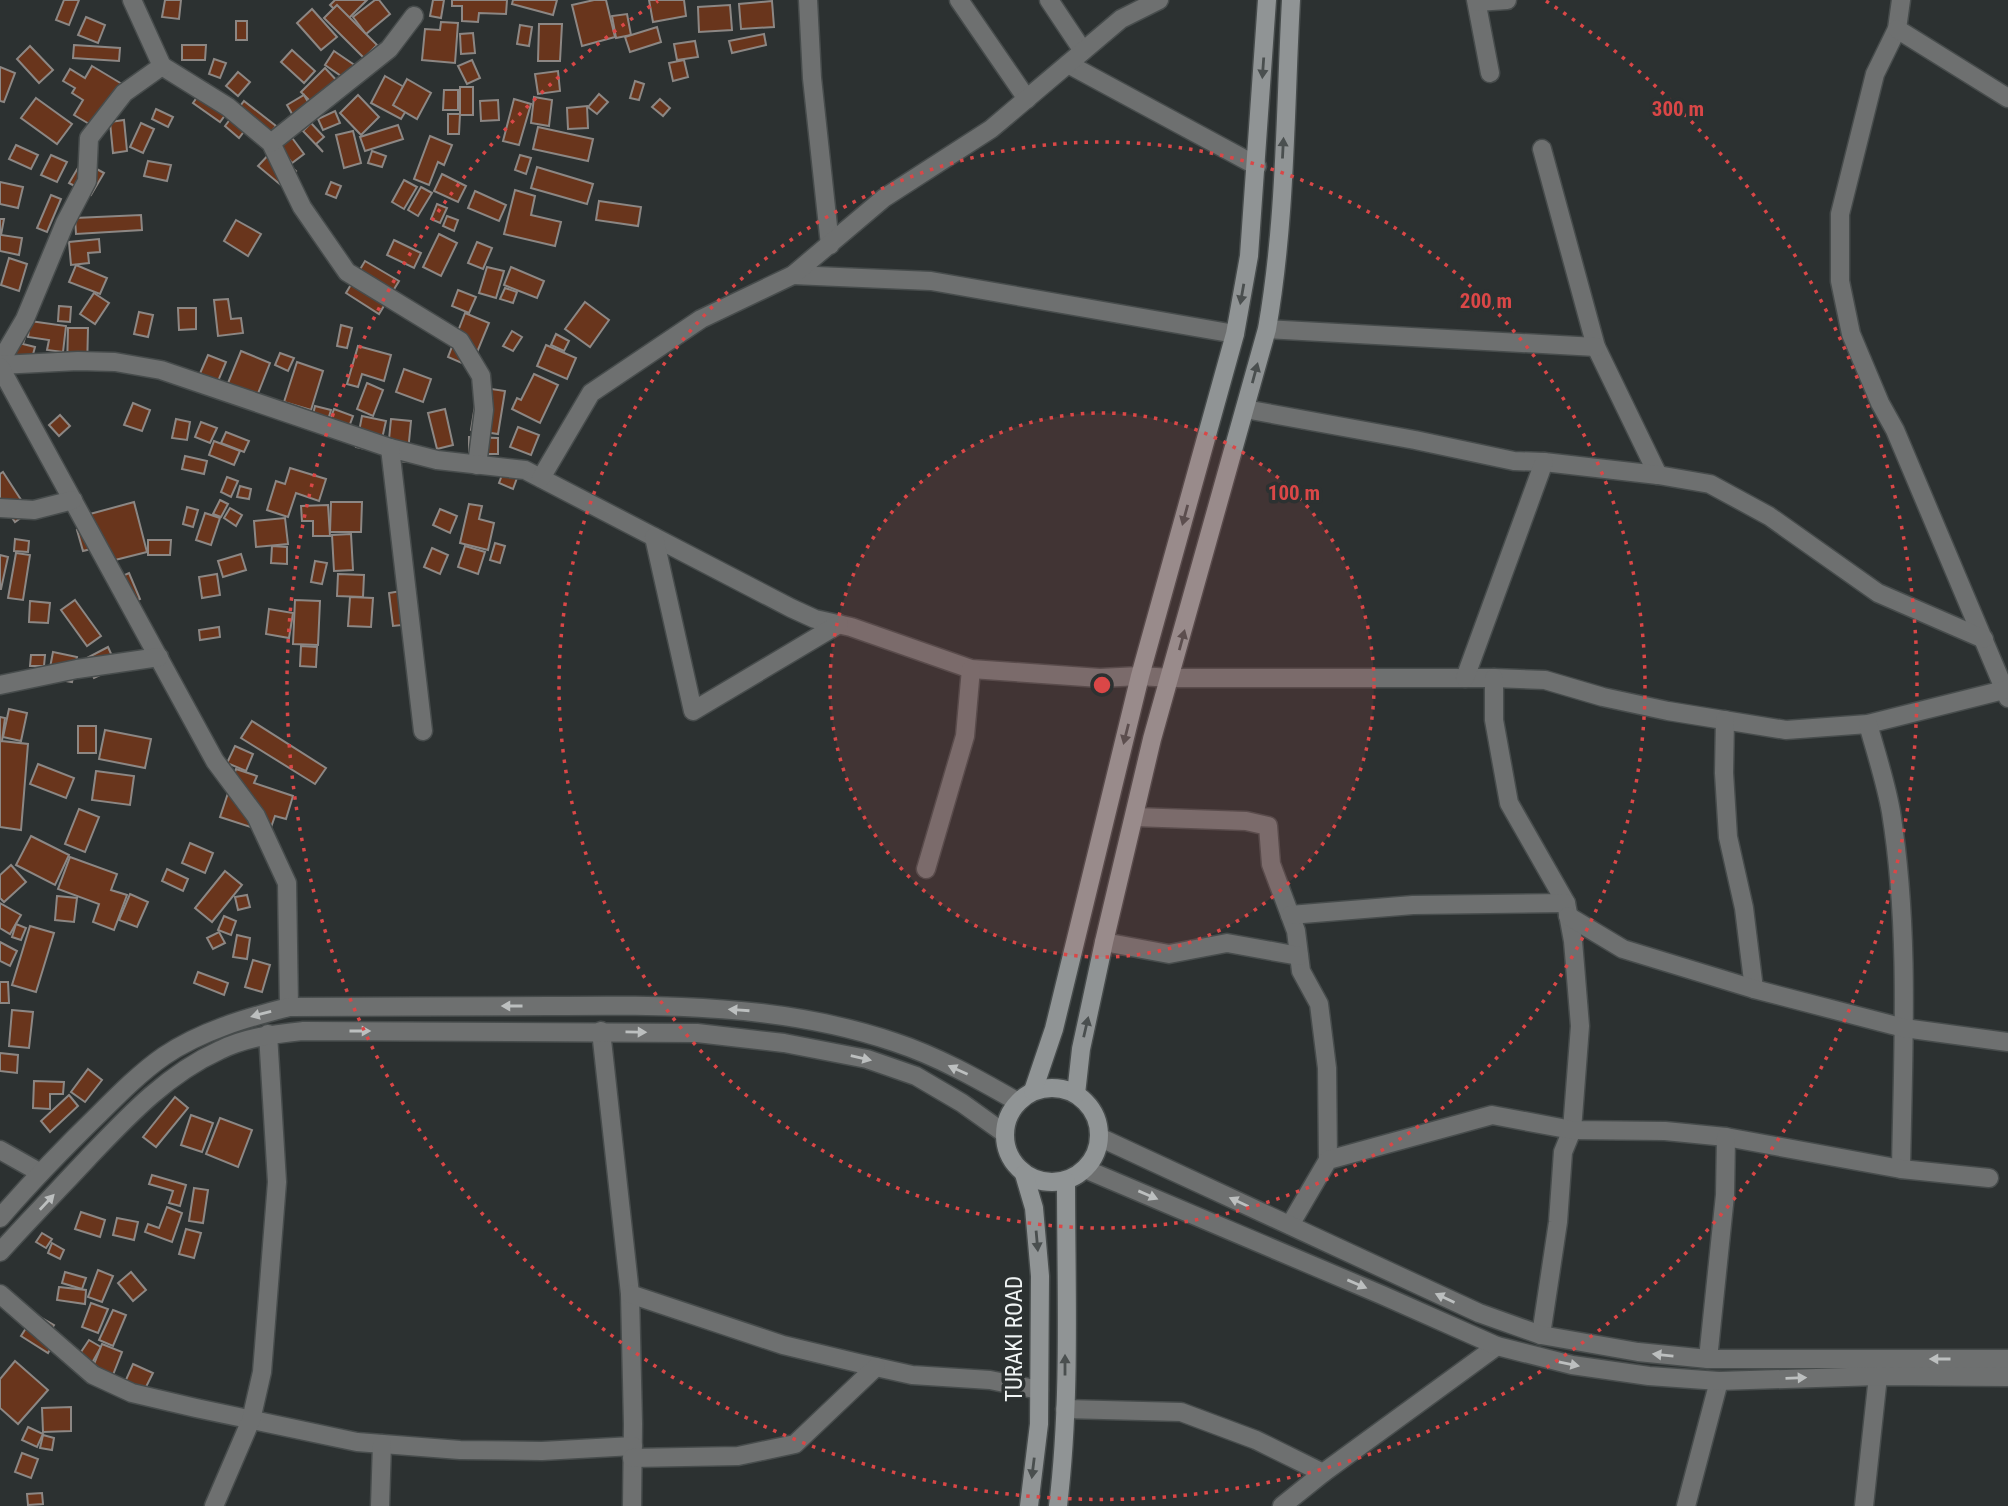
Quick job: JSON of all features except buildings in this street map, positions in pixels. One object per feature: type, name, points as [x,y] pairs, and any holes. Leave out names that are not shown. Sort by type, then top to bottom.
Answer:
[{"type":"main road","points":[[1033,1091],[1054,1029],[1140,676],[1235,334],[1249,256],[1267,0]]},
{"type":"main road","points":[[1076,1094],[1081,1049],[1152,739],[1267,328],[1275,286],[1291,0]]},
{"type":"main road","points":[[1055,1087],[1076,1094],[1093,1112],[1099,1137],[1095,1154],[1085,1169],[1066,1181],[1044,1182],[1024,1174],[1008,1156],[1004,1133],[1018,1102],[1033,1091],[1055,1087]]},
{"type":"main road","name":"TURAKI ROAD","points":[[1024,1174],[1034,1208],[1040,1276],[1039,1424],[1029,1506]]},
{"type":"main road","points":[[1058,1506],[1064,1457],[1066,1181]]},
{"type":"street","points":[[132,0],[162,66],[228,107],[271,142],[302,207],[347,272],[460,341],[481,376],[484,410],[477,465]]},
{"type":"street","points":[[808,0],[812,78],[830,245]]},
{"type":"street","points":[[959,0],[1027,99]]},
{"type":"street","points":[[1049,0],[1083,51]]},
{"type":"street","points":[[541,478],[591,393],[701,319],[793,275],[884,198],[991,129],[1121,19],[1160,0]]},
{"type":"street","points":[[1490,73],[1477,1],[1507,0]]},
{"type":"street","points":[[0,365],[115,362],[161,370],[390,449],[438,460],[525,470],[791,608],[971,669],[1100,678],[1140,676],[1545,680],[1603,697],[1786,730],[1868,724],[2006,692],[1851,334],[1840,281],[1840,214],[1874,74],[1897,29],[1901,0]]},
{"type":"street","points":[[271,142],[389,49],[414,16]]},
{"type":"street","points":[[1897,29],[2008,98]]},
{"type":"street","points":[[1068,64],[1257,166]]},
{"type":"street","points":[[0,365],[25,319],[65,223],[87,181],[89,138],[124,93],[162,66]]},
{"type":"street","points":[[1542,149],[1596,347],[1658,475]]},
{"type":"street","points":[[793,275],[930,281],[1235,334]]},
{"type":"street","points":[[1267,328],[1596,347]]},
{"type":"street","points":[[0,365],[215,761],[256,816],[287,883],[289,1007]]},
{"type":"street","points":[[1245,410],[1415,440],[1514,461],[1544,461],[1710,484],[1769,516],[1878,593],[1984,639]]},
{"type":"street","points":[[390,449],[423,731]]},
{"type":"street","points":[[1465,678],[1544,461]]},
{"type":"street","points":[[0,508],[34,510],[73,500]]},
{"type":"street","points":[[654,537],[693,711],[839,624]]},
{"type":"street","points":[[0,685],[77,669],[159,657]]},
{"type":"street","points":[[926,869],[965,736],[971,669]]},
{"type":"street","points":[[1494,678],[1494,720],[1509,803],[1567,909],[1573,942],[1580,1026],[1572,1129],[1563,1152],[1558,1222],[1541,1335]]},
{"type":"street","points":[[1725,720],[1724,773],[1728,837],[1744,908],[1754,989]]},
{"type":"street","points":[[1868,724],[1891,811],[1901,915],[1904,1028],[1901,1169]]},
{"type":"street","points":[[1135,817],[1246,821],[1268,825],[1271,864],[1296,931],[1301,971],[1319,1004],[1327,1068],[1328,1160],[1290,1225]]},
{"type":"street","points":[[1290,915],[1413,905],[1567,909],[1623,949],[1754,989],[1904,1028],[2008,1042]]},
{"type":"street","points":[[1104,942],[1169,954],[1227,943],[1299,956]]},
{"type":"street","points":[[0,1218],[39,1172],[125,1089],[164,1056],[203,1034],[253,1016],[289,1007],[676,1006],[759,1012],[828,1024],[895,1042],[975,1077],[1018,1102]]},
{"type":"street","points":[[0,1252],[130,1114],[163,1085],[222,1049],[268,1034],[303,1031],[601,1031],[697,1033],[784,1043],[867,1059],[916,1076],[962,1103],[1004,1133]]},
{"type":"street","points":[[601,1031],[631,1294],[632,1506]]},
{"type":"street","points":[[214,1506],[251,1420],[262,1372],[277,1182],[268,1034]]},
{"type":"street","points":[[1328,1160],[1492,1115],[1572,1129],[1665,1131],[1726,1137],[1901,1169],[1989,1178]]},
{"type":"street","points":[[1099,1137],[1479,1314],[1541,1335],[1637,1352],[1708,1359],[2008,1359]]},
{"type":"street","points":[[1708,1359],[1725,1195],[1726,1137]]},
{"type":"street","points":[[0,1150],[39,1172]]},
{"type":"street","points":[[1085,1169],[1497,1346],[1572,1365],[1648,1376],[1719,1381],[1878,1376],[2008,1377]]},
{"type":"street","points":[[0,1294],[93,1376],[132,1393],[357,1442],[460,1450],[738,1456],[795,1444],[876,1367]]},
{"type":"street","points":[[631,1294],[783,1345],[876,1367],[912,1375],[990,1380],[1039,1390]]},
{"type":"street","points":[[1282,1506],[1497,1346]]},
{"type":"street","points":[[1864,1506],[1878,1376]]},
{"type":"street","points":[[1686,1506],[1719,1381]]},
{"type":"street","points":[[1065,1409],[1181,1412],[1256,1440],[1323,1473]]},
{"type":"street","points":[[380,1506],[382,1444]]}]
